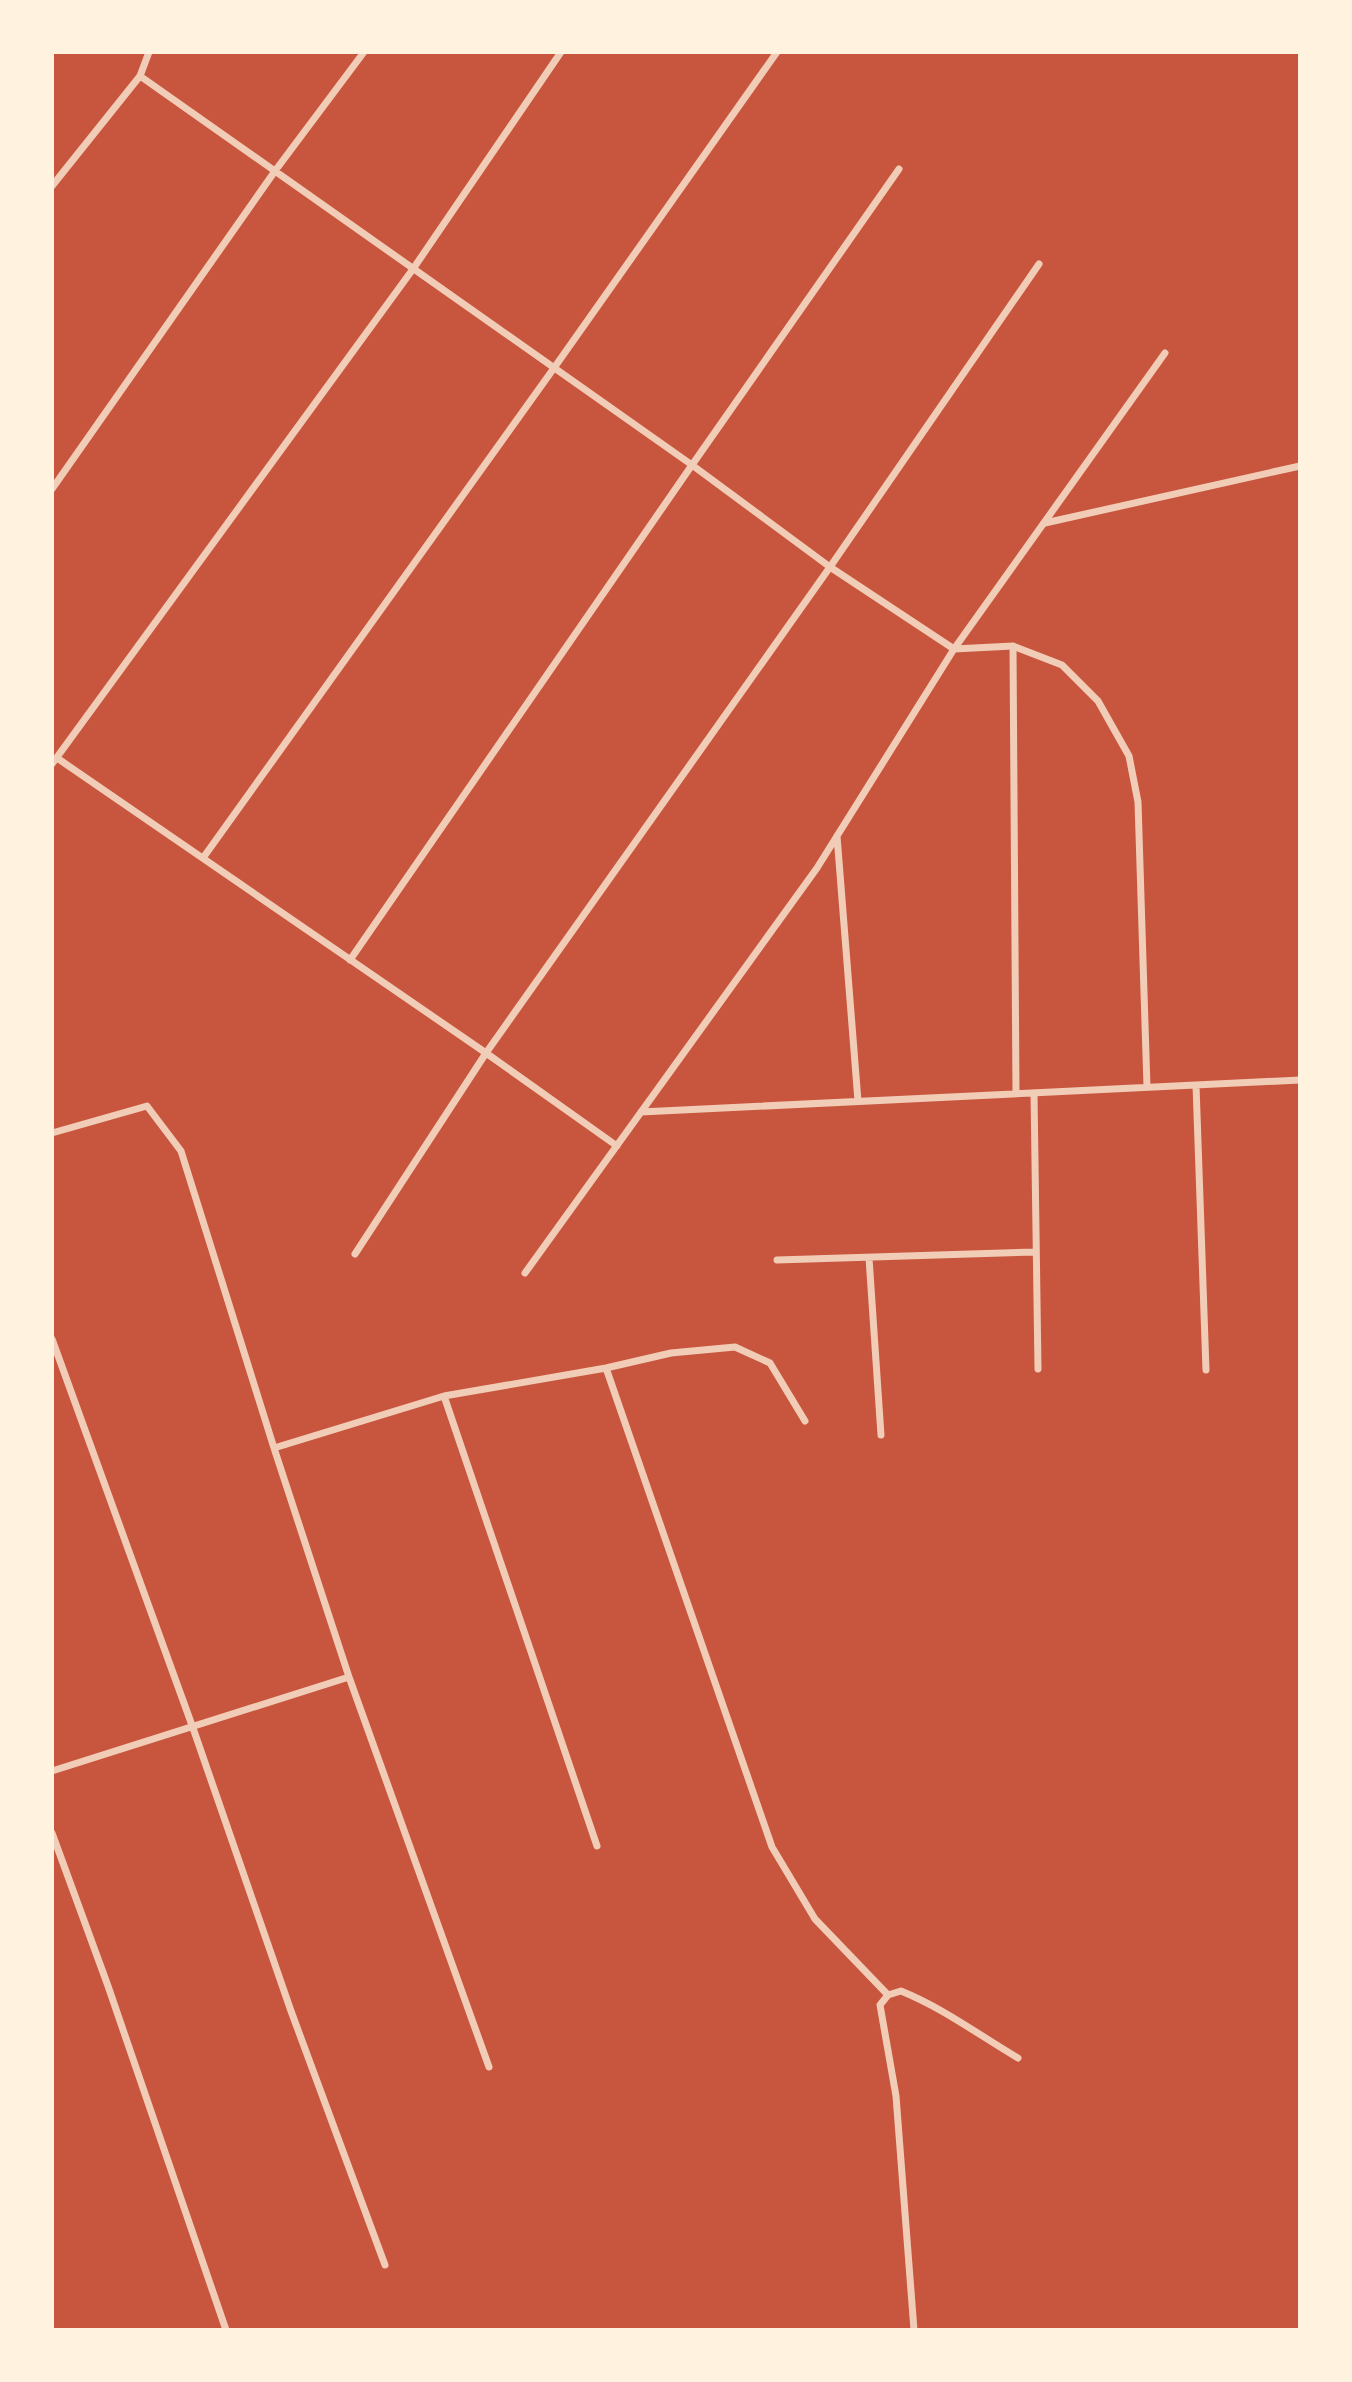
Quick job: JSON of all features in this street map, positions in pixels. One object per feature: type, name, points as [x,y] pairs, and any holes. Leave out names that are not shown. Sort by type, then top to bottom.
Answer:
[{"type":"street","points":[[52,186],[140,76],[149,52]]},
{"type":"street","points":[[52,489],[275,171],[365,52]]},
{"type":"street","points":[[561,52],[413,269],[55,761],[203,858],[617,1146]]},
{"type":"street","points":[[203,858],[777,52]]},
{"type":"street","points":[[140,76],[692,465],[830,567],[954,649],[1013,646],[1062,665],[1098,701],[1129,756],[1138,802],[1147,1087]]},
{"type":"street","points":[[349,960],[899,169]]},
{"type":"street","points":[[355,1254],[486,1053],[830,567],[1039,264]]},
{"type":"street","points":[[525,1273],[817,867],[954,649],[1165,353]]},
{"type":"street","points":[[1044,523],[1300,466]]},
{"type":"street","points":[[1013,646],[1016,1094]]},
{"type":"street","points":[[837,835],[858,1101]]},
{"type":"street","points":[[641,1112],[1300,1080]]},
{"type":"street","points":[[1196,1085],[1206,1370]]},
{"type":"street","points":[[1034,1093],[1038,1369]]},
{"type":"street","points":[[52,1133],[147,1106],[181,1151],[349,1677],[489,2067]]},
{"type":"street","points":[[777,1260],[1036,1252]]},
{"type":"street","points":[[869,1258],[881,1435]]},
{"type":"street","points":[[52,1339],[193,1728],[291,2011],[385,2265]]},
{"type":"street","points":[[274,1448],[444,1396],[606,1368],[671,1353],[735,1347],[770,1363],[805,1421]]},
{"type":"street","points":[[606,1368],[772,1847],[815,1919],[888,1996]]},
{"type":"street","points":[[444,1396],[597,1846]]},
{"type":"street","points":[[52,1771],[349,1677]]},
{"type":"street","points":[[52,1833],[108,1986],[226,2329]]},
{"type":"street","points":[[914,2329],[896,2096],[880,2005],[888,1996],[901,1991],[921,1999],[1018,2058]]}]
